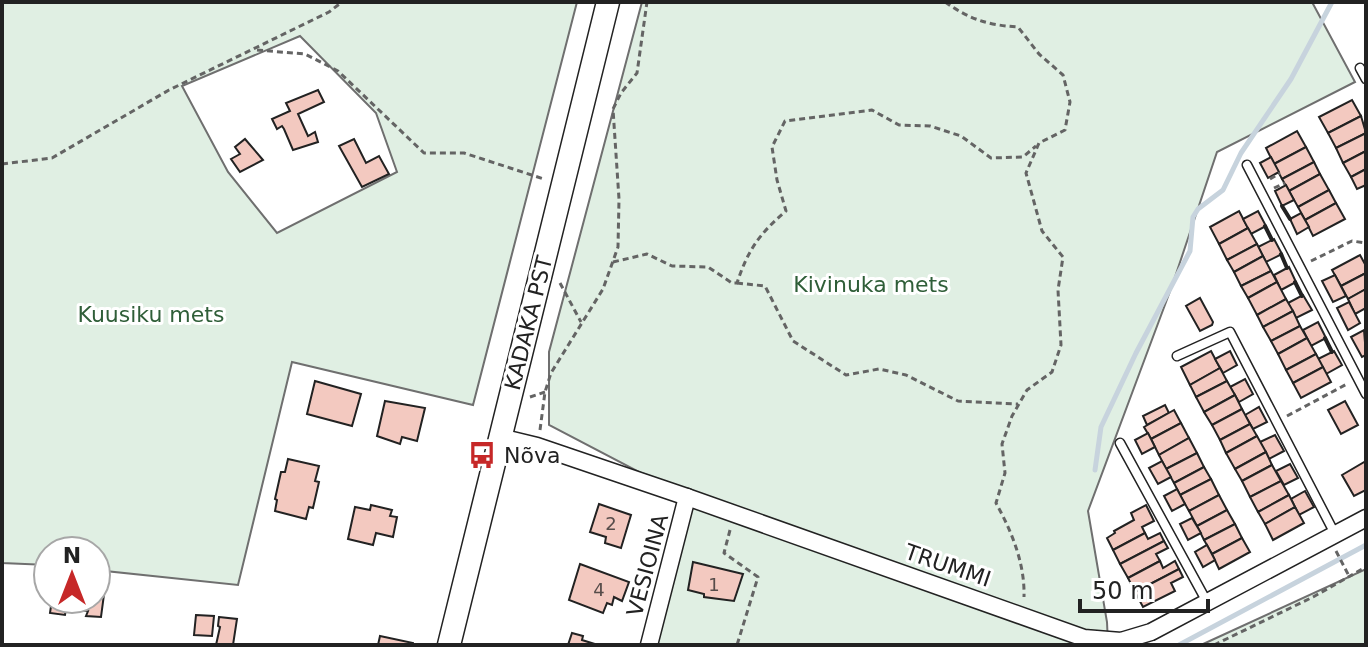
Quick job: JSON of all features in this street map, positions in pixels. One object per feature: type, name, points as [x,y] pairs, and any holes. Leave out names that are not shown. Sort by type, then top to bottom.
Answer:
[{"type":"main road","name":"KADAKA PST","points":[[449,645],[608,2]]},
{"type":"street","name":"TRUMMI","points":[[500,437],[537,446],[735,513],[1084,638],[1121,641],[1151,632],[1366,518]]},
{"type":"street","name":"VESIOINA","points":[[649,645],[687,497]]},
{"type":"lane","points":[[1360,68],[1366,79]]},
{"type":"lane","points":[[1247,165],[1366,394]]},
{"type":"lane","points":[[1177,356],[1230,332],[1335,534]]},
{"type":"lane","points":[[1120,443],[1207,603]]},
{"type":"path","points":[[2,164],[52,158],[169,90],[329,12],[342,2]]},
{"type":"path","points":[[539,438],[545,392],[551,373],[603,289],[618,247],[619,199],[613,109],[637,73],[647,2]]},
{"type":"path","points":[[737,283],[745,259],[763,231],[786,211],[772,147],[785,121],[872,110],[899,125],[930,126],[961,136],[991,158],[1023,157],[1039,143],[1065,130],[1070,102],[1063,75],[1039,54],[1018,27],[988,25],[960,13],[945,2]]},
{"type":"path","points":[[253,50],[305,54],[338,71],[424,153],[464,153],[563,184]]},
{"type":"path","points":[[1021,615],[1024,593],[1018,554],[1010,528],[996,503],[1005,473],[1002,444],[1027,390],[1052,372],[1061,345],[1058,290],[1063,257],[1042,231],[1026,173],[1039,143]]},
{"type":"path","points":[[1270,179],[1280,173]]},
{"type":"path","points":[[1275,187],[1285,183]]},
{"type":"path","points":[[1300,267],[1352,241],[1366,243]]},
{"type":"path","points":[[613,262],[647,254],[672,266],[708,267],[737,283],[765,286],[793,341],[846,375],[879,369],[906,375],[958,401],[1019,404]]},
{"type":"path","points":[[558,281],[581,322]]},
{"type":"path","points":[[1276,421],[1358,379]]},
{"type":"path","points":[[521,399],[545,392]]},
{"type":"path","points":[[735,513],[724,553],[758,577],[737,645]]},
{"type":"path","points":[[1337,553],[1349,576]]},
{"type":"path","points":[[1214,645],[1313,597],[1366,567]]},
{"type":"green space","name":"Kuusiku mets","points":[[2,2],[577,2],[473,405],[292,362],[238,585],[112,572],[112,535],[32,535],[32,564],[2,563]],"holes":[[[300,36],[376,113],[397,172],[277,233],[228,172],[182,86]]]},
{"type":"green space","name":"Kivinuka mets","points":[[642,2],[1312,2],[1355,82],[1217,152],[1172,286],[1088,511],[1107,622],[1108,645],[649,645],[687,497],[549,425],[549,352]]},
{"type":"green space","points":[[1366,569],[1366,645],[1201,645]]},
{"type":"building","points":[[318,90],[324,102],[298,114],[308,136],[315,132],[318,142],[293,150],[282,126],[277,129],[272,119],[290,111],[286,103]]},
{"type":"building","points":[[1352,100],[1361,116],[1328,133],[1319,117]]},
{"type":"building","points":[[1361,116],[1366,133],[1336,148],[1328,133]]},
{"type":"building","points":[[1297,131],[1306,147],[1274,164],[1266,148]]},
{"type":"building","points":[[1366,133],[1366,151],[1343,163],[1336,148]]},
{"type":"building","points":[[245,139],[263,160],[240,172],[231,159],[240,154],[235,147]]},
{"type":"building","points":[[354,139],[366,163],[379,156],[389,174],[362,187],[339,146]]},
{"type":"building","points":[[1306,147],[1314,162],[1282,179],[1274,164]]},
{"type":"building","points":[[1366,151],[1366,169],[1351,177],[1343,163]]},
{"type":"building","points":[[1271,157],[1279,172],[1268,178],[1260,163]]},
{"type":"building","points":[[1314,162],[1320,174],[1289,191],[1282,179]]},
{"type":"building","points":[[1366,169],[1366,185],[1357,189],[1351,177]]},
{"type":"building","points":[[1320,174],[1329,190],[1298,207],[1289,191]]},
{"type":"building","points":[[1286,185],[1294,200],[1282,206],[1275,191]]},
{"type":"building","points":[[1329,190],[1336,203],[1305,220],[1298,207]]},
{"type":"building","points":[[1336,203],[1345,219],[1313,236],[1305,220]]},
{"type":"building","points":[[1239,211],[1248,228],[1219,244],[1210,227]]},
{"type":"building","points":[[1258,211],[1266,226],[1251,234],[1243,219]]},
{"type":"building","points":[[1301,213],[1309,227],[1297,234],[1290,219]]},
{"type":"building","points":[[1248,228],[1257,244],[1227,260],[1219,244]]},
{"type":"building","points":[[1274,239],[1282,254],[1266,262],[1258,247]]},
{"type":"building","points":[[1257,244],[1263,256],[1234,272],[1227,260]]},
{"type":"building","points":[[1360,255],[1366,273],[1341,286],[1332,270]]},
{"type":"building","points":[[1263,256],[1271,271],[1241,286],[1234,272]]},
{"type":"building","points":[[1289,267],[1296,282],[1281,290],[1274,275]]},
{"type":"building","points":[[1271,271],[1277,282],[1248,298],[1241,286]]},
{"type":"building","points":[[1366,273],[1366,289],[1348,299],[1341,286]]},
{"type":"building","points":[[1335,275],[1346,296],[1333,302],[1322,281]]},
{"type":"building","points":[[1277,282],[1286,299],[1257,315],[1248,298]]},
{"type":"building","points":[[1366,289],[1366,308],[1355,314],[1348,299]]},
{"type":"building","points":[[1303,295],[1312,310],[1296,318],[1288,303]]},
{"type":"building","points":[[1200,298],[1213,322],[1200,331],[1186,306]]},
{"type":"building","points":[[1286,299],[1293,311],[1263,327],[1257,315]]},
{"type":"building","points":[[1349,302],[1360,323],[1348,330],[1337,308]]},
{"type":"building","points":[[1293,311],[1300,326],[1271,341],[1263,327]]},
{"type":"building","points":[[1318,322],[1326,338],[1311,346],[1303,330]]},
{"type":"building","points":[[1300,326],[1307,338],[1278,354],[1271,341]]},
{"type":"building","points":[[1364,330],[1366,355],[1362,357],[1351,337]]},
{"type":"building","points":[[1307,338],[1316,354],[1286,370],[1278,354]]},
{"type":"building","points":[[1211,351],[1220,368],[1190,385],[1181,367]]},
{"type":"building","points":[[1230,351],[1237,365],[1223,373],[1215,359]]},
{"type":"building","points":[[1334,351],[1342,365],[1326,374],[1318,359]]},
{"type":"building","points":[[1316,354],[1323,367],[1293,383],[1286,370]]},
{"type":"building","points":[[1323,367],[1331,382],[1301,398],[1293,383]]},
{"type":"building","points":[[1220,368],[1227,381],[1196,397],[1190,385]]},
{"type":"building","points":[[1245,379],[1253,394],[1239,402],[1230,387]]},
{"type":"building","points":[[315,381],[361,394],[352,426],[307,414]]},
{"type":"building","points":[[1227,381],[1235,395],[1204,412],[1196,397]]},
{"type":"building","points":[[1235,395],[1242,409],[1212,425],[1204,412]]},
{"type":"building","points":[[385,401],[425,408],[417,441],[402,437],[400,444],[377,436]]},
{"type":"building","points":[[1345,401],[1358,425],[1341,434],[1328,410]]},
{"type":"building","points":[[1165,405],[1169,413],[1147,425],[1143,416]]},
{"type":"building","points":[[1259,407],[1267,422],[1253,429],[1245,415]]},
{"type":"building","points":[[1242,409],[1250,424],[1220,440],[1212,425]]},
{"type":"building","points":[[1174,410],[1181,423],[1151,439],[1144,427]]},
{"type":"building","points":[[1181,423],[1189,438],[1159,455],[1151,439]]},
{"type":"building","points":[[1250,424],[1257,436],[1226,453],[1220,440]]},
{"type":"building","points":[[1148,433],[1155,447],[1142,454],[1135,440]]},
{"type":"building","points":[[1275,435],[1284,451],[1269,459],[1260,442]]},
{"type":"building","points":[[1257,436],[1266,452],[1235,469],[1226,453]]},
{"type":"building","points":[[1189,438],[1197,453],[1166,469],[1159,455]]},
{"type":"building","points":[[1266,452],[1272,465],[1242,481],[1235,469]]},
{"type":"building","points":[[1197,453],[1204,467],[1174,483],[1166,469]]},
{"type":"building","points":[[288,459],[319,466],[313,508],[309,507],[306,519],[275,511],[281,472],[285,472]]},
{"type":"building","points":[[1162,461],[1171,477],[1158,484],[1149,468]]},
{"type":"building","points":[[1366,461],[1366,490],[1354,496],[1342,475]]},
{"type":"building","points":[[1290,464],[1298,478],[1284,485],[1276,471]]},
{"type":"building","points":[[1272,465],[1281,481],[1250,497],[1242,481]]},
{"type":"building","points":[[1204,467],[1211,479],[1180,495],[1174,483]]},
{"type":"building","points":[[1211,479],[1219,495],[1189,511],[1180,495]]},
{"type":"building","points":[[1281,481],[1289,495],[1258,512],[1250,497]]},
{"type":"building","points":[[1177,489],[1185,504],[1172,511],[1164,496]]},
{"type":"building","points":[[1305,491],[1314,507],[1299,515],[1291,499]]},
{"type":"building","points":[[1219,495],[1227,510],[1197,526],[1189,511]]},
{"type":"building","points":[[1289,495],[1295,507],[1265,524],[1258,512]]},
{"type":"building","points":[[599,504],[631,515],[621,548],[605,543],[606,537],[590,532]]},
{"type":"building","points":[[371,505],[392,510],[390,516],[397,517],[393,537],[376,533],[373,545],[348,539],[355,507],[370,510]]},
{"type":"building","points":[[1146,505],[1154,521],[1142,527],[1145,533],[1113,550],[1107,538],[1134,520],[1131,513]]},
{"type":"building","points":[[1295,507],[1304,523],[1273,540],[1265,524]]},
{"type":"building","points":[[1227,510],[1235,524],[1204,540],[1197,526]]},
{"type":"building","points":[[1192,518],[1201,533],[1188,540],[1180,524]]},
{"type":"building","points":[[1235,524],[1242,538],[1212,554],[1204,540]]},
{"type":"building","points":[[1145,533],[1148,539],[1160,533],[1164,541],[1120,564],[1113,550]]},
{"type":"building","points":[[1242,538],[1250,552],[1219,569],[1212,554]]},
{"type":"building","points":[[1164,541],[1168,548],[1156,554],[1160,561],[1128,578],[1120,564]]},
{"type":"building","points":[[1207,545],[1215,560],[1203,567],[1195,552]]},
{"type":"building","points":[[1160,561],[1163,568],[1175,561],[1179,569],[1135,592],[1128,578]]},
{"type":"building","points":[[693,562],[743,574],[734,601],[704,597],[704,594],[688,590]]},
{"type":"building","points":[[580,564],[629,582],[622,601],[614,597],[612,605],[607,603],[603,613],[569,600]]},
{"type":"building","points":[[1179,569],[1183,577],[1171,583],[1175,591],[1143,607],[1135,592]]},
{"type":"building","points":[[196,615],[214,616],[212,636],[194,635]]},
{"type":"building","points":[[219,617],[237,619],[233,645],[216,645]]},
{"type":"building","points":[[572,633],[583,636],[582,640],[598,645],[568,645]]},
{"type":"building","points":[[380,636],[413,643],[413,645],[378,645]]},
{"type":"waterway","points":[[1095,470],[1101,427],[1190,251],[1193,217],[1198,209],[1223,190],[1241,153],[1291,79],[1332,2]]},
{"type":"waterway","points":[[1179,645],[1366,545]]},
{"type":"wall","points":[[1282,206],[1290,219]]},
{"type":"wall","points":[[1265,226],[1272,240]]},
{"type":"wall","points":[[1281,254],[1287,268]]},
{"type":"wall","points":[[1295,282],[1302,296]]},
{"type":"wall","points":[[1325,338],[1332,352]]},
{"type":"place","name":"Nõva","points":[[482,455]]}]
